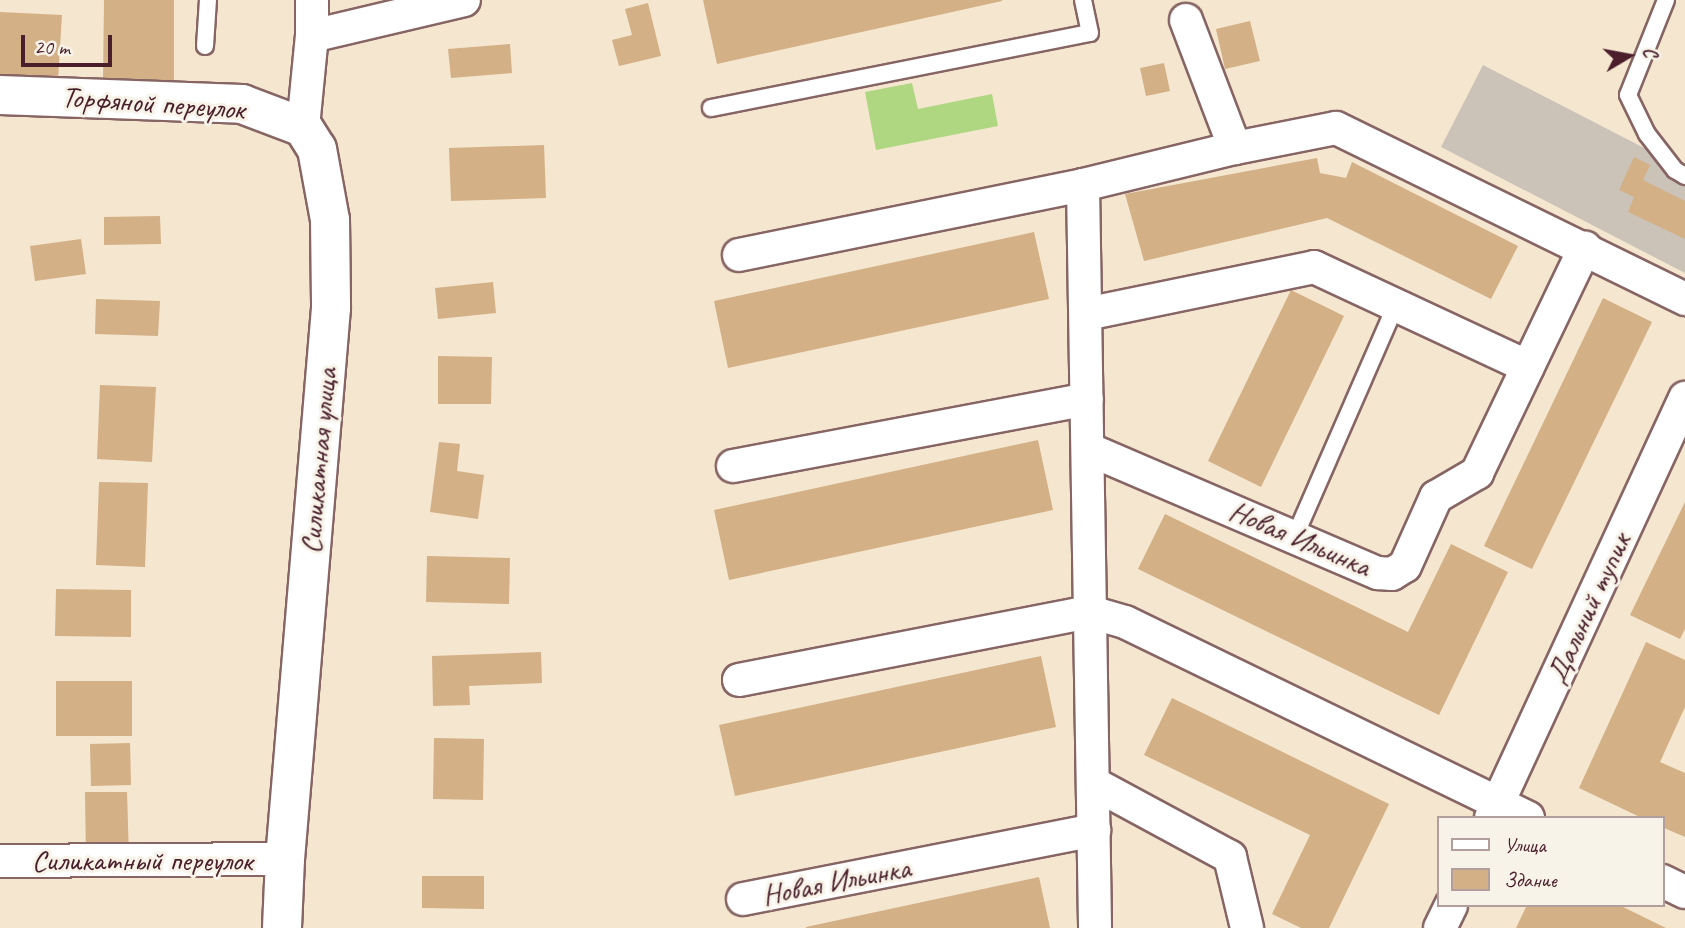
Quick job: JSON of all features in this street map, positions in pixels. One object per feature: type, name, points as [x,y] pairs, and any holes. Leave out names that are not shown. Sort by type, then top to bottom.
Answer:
[{"type":"street","points":[[303,127],[312,36],[312,0]]},
{"type":"street","points":[[312,36],[464,0]]},
{"type":"street","points":[[1186,20],[1235,148]]},
{"type":"street","name":"Торфяной переулок","points":[[0,94],[242,104],[303,127]]},
{"type":"street","name":"Силикатная улица","points":[[282,928],[285,859],[331,308],[330,220],[317,149],[303,127]]},
{"type":"street","points":[[739,256],[1083,185],[1235,148],[1336,128],[1685,299]]},
{"type":"street","points":[[1083,185],[1096,928]]},
{"type":"street","name":"Новая Ильинка","points":[[1088,449],[1378,573],[1392,574],[1405,566],[1436,497],[1477,473],[1585,248]]},
{"type":"street","points":[[1086,314],[1314,267],[1528,367]]},
{"type":"street","name":"Дальний тупик","points":[[1495,811],[1685,398]]},
{"type":"street","points":[[733,466],[1087,399]]},
{"type":"street","points":[[739,680],[1090,612],[1125,622],[1495,811],[1519,816]]},
{"type":"street","points":[[1093,783],[1230,857],[1247,928]]},
{"type":"street","name":"Новая Ильинка","points":[[743,899],[1094,830]]},
{"type":"street","name":"Силикатный переулок","points":[[0,861],[285,859]]},
{"type":"street","points":[[1664,882],[1685,892]]},
{"type":"street","points":[[1440,928],[1450,907]]},
{"type":"lane","points":[[205,46],[208,0]]},
{"type":"lane","points":[[711,108],[1090,33],[1083,0]]},
{"type":"lane","points":[[1667,0],[1628,95],[1647,134],[1675,170],[1685,176]]},
{"type":"lane","points":[[1295,536],[1396,303]]},
{"type":"shaded area","points":[[1483,65],[1685,169],[1685,273],[1441,147]]},
{"type":"green space","points":[[912,83],[918,109],[992,94],[998,126],[876,150],[865,92]]},
{"type":"building","points":[[104,0],[174,0],[174,82],[103,82]]},
{"type":"building","points":[[703,0],[1002,0],[1002,1],[717,64]]},
{"type":"building","points":[[648,3],[661,56],[619,66],[612,40],[632,35],[625,9]]},
{"type":"building","points":[[0,12],[62,15],[58,79],[0,76]]},
{"type":"building","points":[[1250,21],[1260,61],[1225,69],[1216,29]]},
{"type":"building","points":[[510,44],[512,73],[451,78],[448,49]]},
{"type":"building","points":[[1164,63],[1170,91],[1146,96],[1140,68]]},
{"type":"building","points":[[544,145],[546,198],[451,201],[449,148]]},
{"type":"building","points":[[1634,157],[1650,165],[1643,180],[1685,201],[1685,239],[1628,212],[1634,197],[1619,190]]},
{"type":"building","points":[[1317,158],[1320,173],[1346,178],[1352,162],[1518,246],[1491,299],[1327,218],[1144,261],[1125,194]]},
{"type":"building","points":[[160,216],[161,244],[104,245],[104,217]]},
{"type":"building","points":[[1034,232],[1049,299],[728,368],[714,301]]},
{"type":"building","points":[[81,239],[86,274],[35,281],[30,246]]},
{"type":"building","points":[[493,282],[496,313],[438,319],[435,288]]},
{"type":"building","points":[[1291,290],[1344,316],[1261,487],[1208,461]]},
{"type":"building","points":[[1603,298],[1652,322],[1532,569],[1484,546]]},
{"type":"building","points":[[96,299],[160,301],[158,336],[95,334]]},
{"type":"building","points":[[438,356],[492,357],[491,404],[438,404]]},
{"type":"building","points":[[100,385],[156,387],[152,462],[97,459]]},
{"type":"building","points":[[1038,440],[1053,510],[729,580],[714,510]]},
{"type":"building","points":[[439,442],[460,444],[457,471],[484,475],[478,519],[430,512]]},
{"type":"building","points":[[99,482],[148,483],[145,567],[96,565]]},
{"type":"building","points":[[1685,502],[1685,629],[1680,639],[1630,615]]},
{"type":"building","points":[[1165,514],[1408,632],[1451,544],[1508,572],[1439,715],[1138,569]]},
{"type":"building","points":[[427,556],[510,558],[509,604],[426,602]]},
{"type":"building","points":[[56,589],[131,590],[131,637],[55,636]]},
{"type":"building","points":[[1646,642],[1685,660],[1685,707],[1660,762],[1685,773],[1685,837],[1664,828],[1664,816],[1638,816],[1579,788]]},
{"type":"building","points":[[541,652],[542,683],[469,686],[470,705],[433,706],[432,656]]},
{"type":"building","points":[[1041,656],[1056,727],[735,796],[719,725]]},
{"type":"building","points":[[56,681],[132,681],[132,736],[56,736]]},
{"type":"building","points":[[1172,698],[1389,804],[1329,928],[1301,928],[1272,914],[1310,835],[1144,755]]},
{"type":"building","points":[[434,738],[484,739],[483,800],[433,799]]},
{"type":"building","points":[[130,743],[131,785],[91,786],[90,744]]},
{"type":"building","points":[[85,792],[127,792],[129,858],[86,859]]},
{"type":"building","points":[[422,876],[484,876],[484,909],[422,908]]},
{"type":"building","points":[[1039,877],[1050,928],[806,928],[806,927]]},
{"type":"building","points":[[1526,907],[1623,907],[1666,928],[1516,928]]}]
